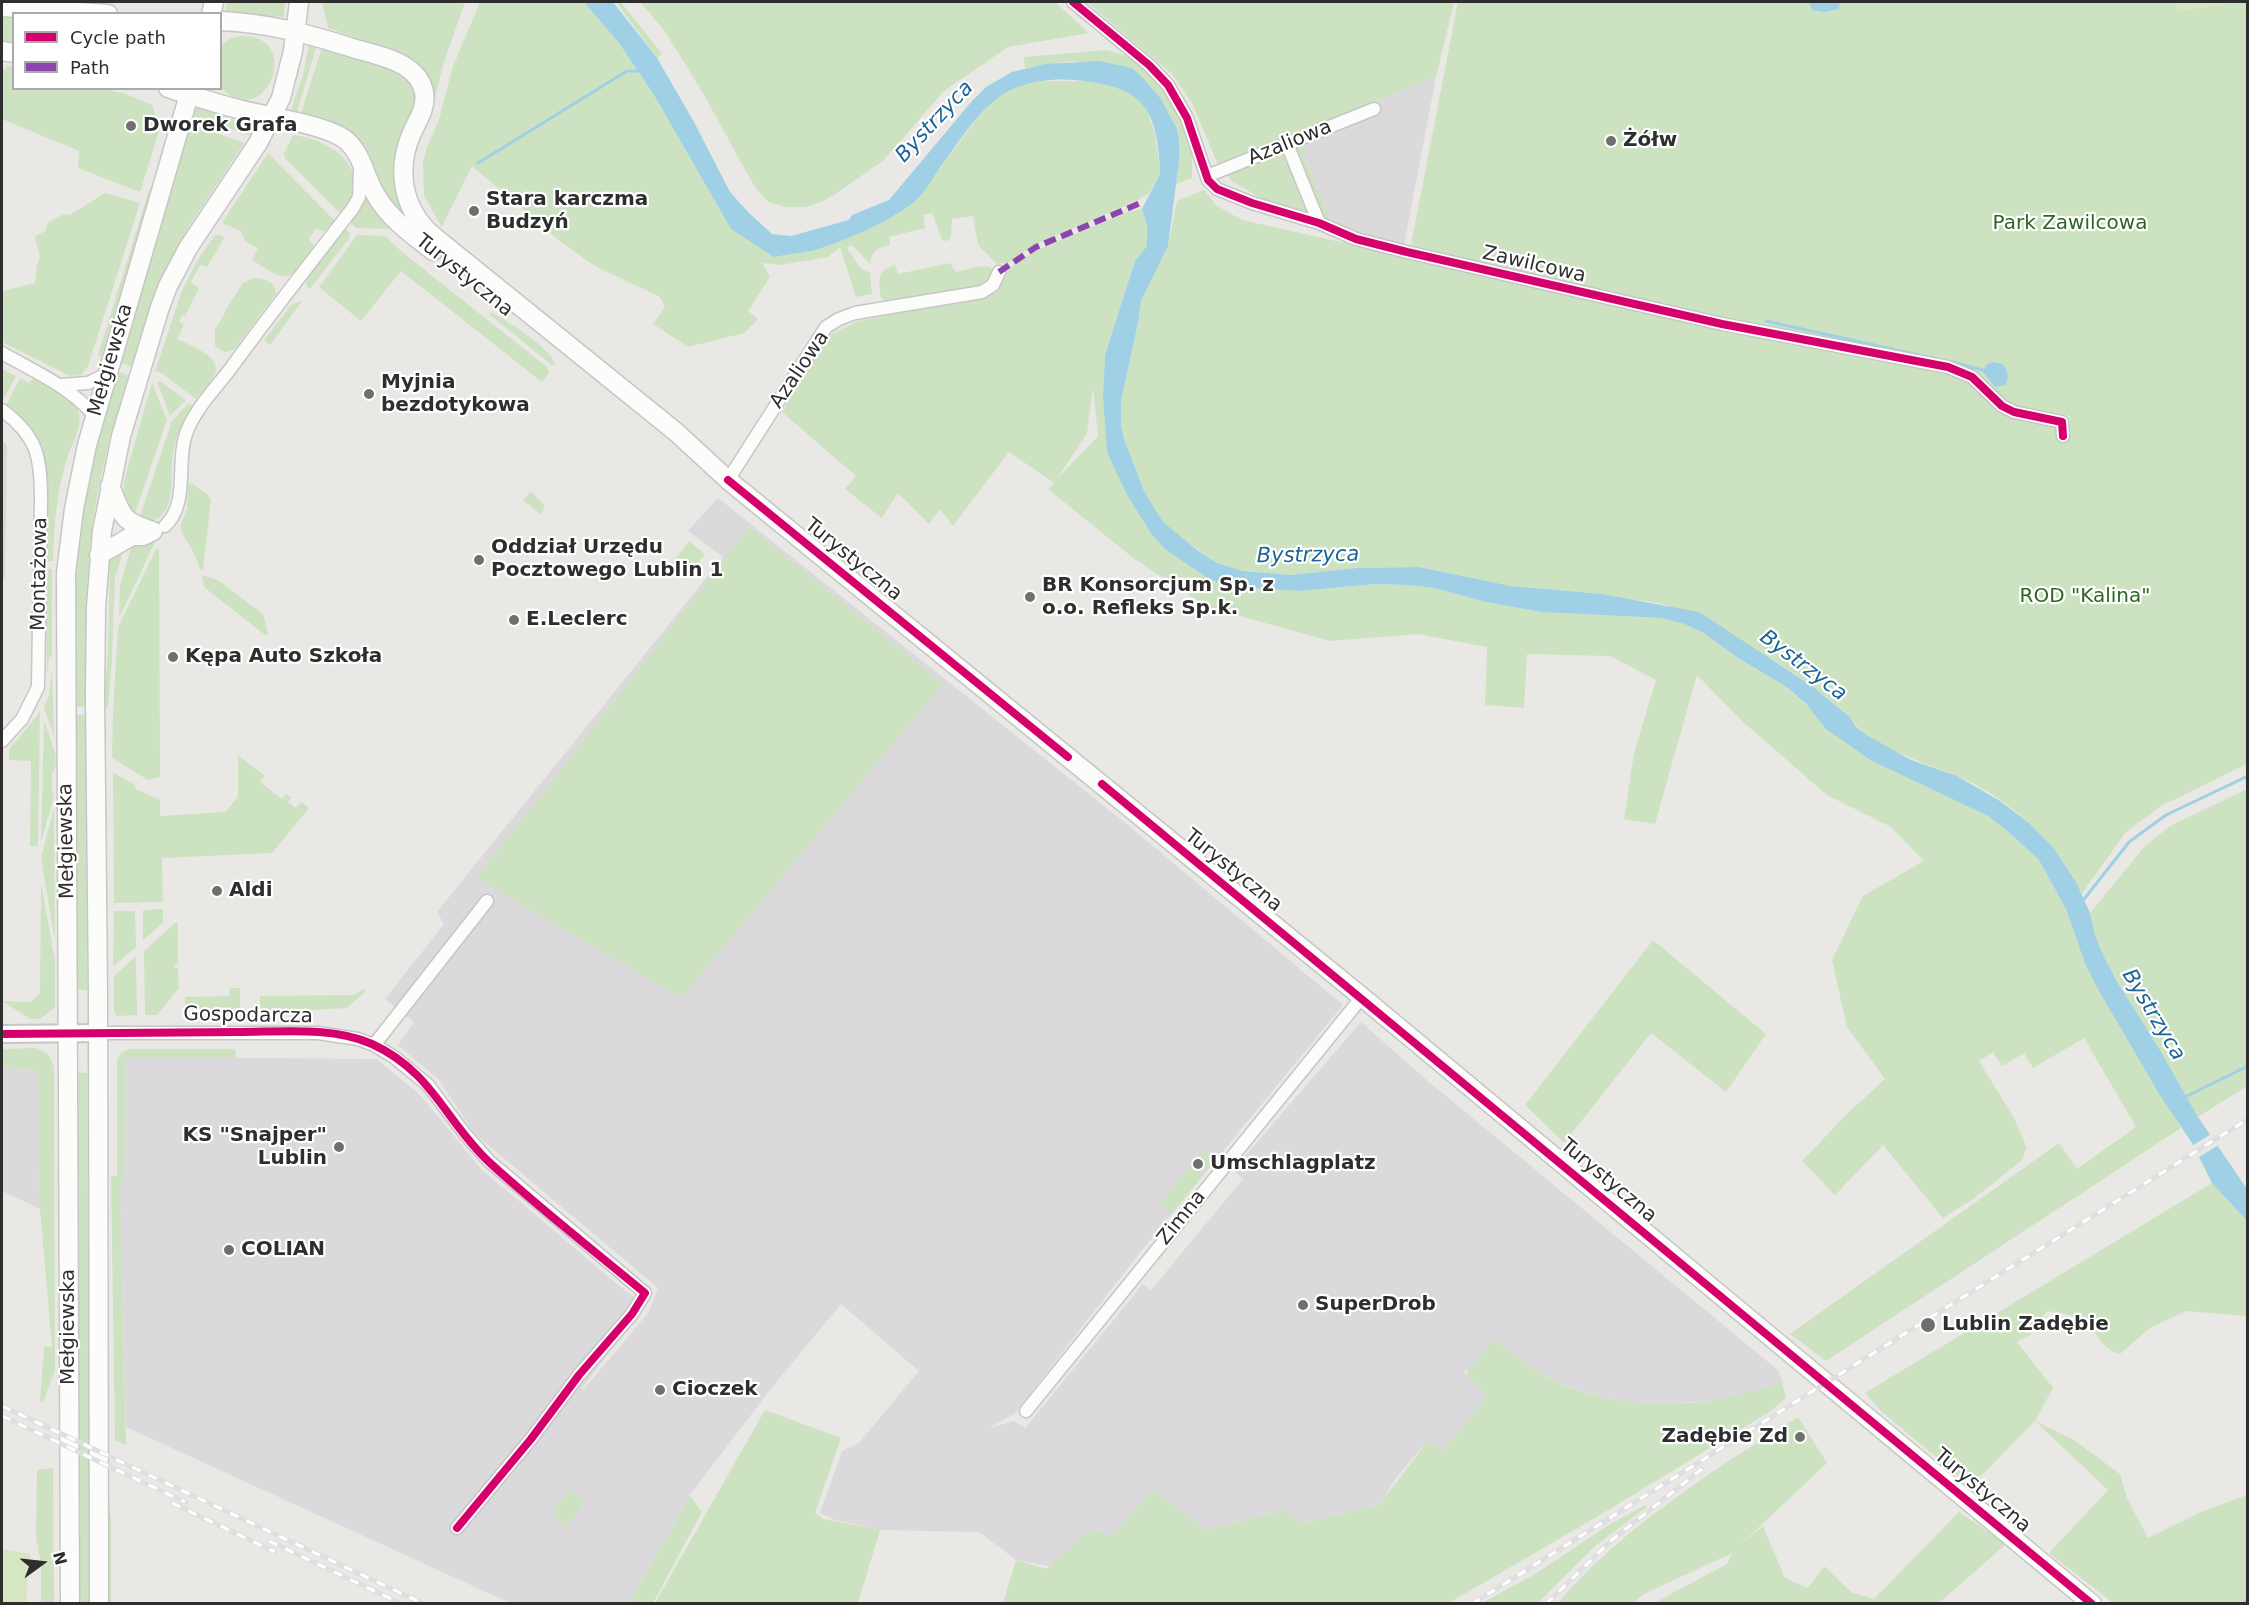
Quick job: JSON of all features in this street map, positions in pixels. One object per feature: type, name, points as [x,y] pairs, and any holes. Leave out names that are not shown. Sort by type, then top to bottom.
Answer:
[{"type":"main road","points":[[296,31],[299,2]]},
{"type":"main road","points":[[2,7],[78,12]]},
{"type":"main road","name":"Turystyczna","points":[[222,21],[296,31],[391,60],[407,68],[418,78],[423,91],[423,106],[406,147],[403,177],[406,196],[419,221],[442,244],[676,432],[728,480],[1362,997],[2092,1604]]},
{"type":"main road","name":"Mełgiewska","points":[[99,1604],[95,694],[99,555],[121,436],[168,286],[188,248],[258,143],[272,118],[284,91],[296,31]]},
{"type":"main road","name":"Turystyczna","points":[[190,92],[272,118],[311,125],[334,133],[354,149],[365,167],[377,198],[398,222],[662,434],[728,480]]},
{"type":"main road","name":"Mełgiewska","points":[[70,1604],[66,573],[79,479],[94,415],[190,92]]},
{"type":"main road","points":[[110,486],[123,516],[129,522],[159,529]]},
{"type":"main road","points":[[99,555],[132,536],[143,536],[159,529]]},
{"type":"street","name":"Zawilcowa","points":[[1073,2],[1149,65],[1168,85],[1187,118],[1207,176],[1212,184],[1225,194],[1319,222],[1356,239],[1636,306],[1948,367],[1972,377],[2002,406],[2014,412],[2062,422],[2064,436]]},
{"type":"street","name":"Azaliowa","points":[[1207,176],[1374,109]]},
{"type":"street","points":[[1287,144],[1319,222]]},
{"type":"street","points":[[159,529],[172,519],[177,508],[182,447],[191,422],[283,297],[353,208],[359,197],[360,171],[365,167]]},
{"type":"street","name":"Azaliowa","points":[[728,480],[826,327],[855,313],[982,292],[993,285],[999,272]]},
{"type":"street","points":[[2,353],[61,385],[82,401],[94,415]]},
{"type":"street","points":[[61,385],[87,383],[107,374]]},
{"type":"street","name":"Montażowa","points":[[2,411],[18,422],[29,436],[38,454],[41,471],[38,687],[22,719],[2,741]]},
{"type":"street","points":[[374,1045],[487,901]]},
{"type":"street","name":"Zimna","points":[[1026,1412],[1362,997]]},
{"type":"street","name":"Gospodarcza","points":[[2,1034],[318,1033],[358,1039],[374,1045],[394,1057],[428,1085],[465,1134],[489,1161],[645,1293],[632,1314],[579,1375],[531,1439],[457,1528]]},
{"type":"shaded area","points":[[1436,77],[1404,245],[1345,228],[1331,220],[1303,154],[1297,132]]},
{"type":"shaded area","points":[[2,440],[7,446],[5,579],[2,579]]},
{"type":"shaded area","points":[[718,498],[1123,821],[1343,1005],[1143,1249],[1014,1414],[987,1429],[1014,1421],[1025,1428],[1143,1284],[1151,1290],[1243,1179],[1233,1170],[1361,1022],[1429,1082],[1779,1371],[1782,1382],[1726,1399],[1649,1406],[1598,1396],[1560,1384],[1526,1364],[1494,1339],[1469,1371],[1465,1369],[1465,1375],[1487,1396],[1442,1452],[1427,1442],[1397,1477],[1379,1505],[1301,1523],[1283,1510],[1207,1530],[1152,1490],[1112,1536],[1049,1566],[1016,1560],[979,1532],[880,1530],[835,1520],[820,1513],[842,1451],[859,1443],[919,1371],[841,1304],[773,1386],[692,1492],[629,1603],[510,1603],[126,1427],[120,1193],[124,1172],[126,1057],[377,1059],[421,1096],[481,1169],[623,1289],[646,1305],[581,1389],[584,1389],[649,1312],[658,1288],[475,1134],[438,1079],[398,1045],[414,1022],[385,999],[444,924],[437,912],[723,557],[688,531]]},
{"type":"shaded area","points":[[2,1066],[38,1071],[40,1209],[2,1191]]},
{"type":"green space","points":[[228,2],[285,2],[284,17],[224,13]]},
{"type":"green space","points":[[322,2],[465,2],[443,65],[431,114],[417,149],[413,166],[415,200],[411,171],[424,72],[416,62],[405,55],[328,28]]},
{"type":"green space","points":[[480,2],[584,2],[619,43],[654,95],[731,229],[816,249],[873,226],[894,216],[922,193],[976,119],[992,102],[1023,85],[1043,81],[1091,81],[1133,94],[1146,107],[1155,134],[1160,174],[1149,193],[1136,201],[1034,245],[1006,264],[998,265],[978,245],[973,216],[952,219],[951,238],[947,241],[942,240],[932,213],[923,215],[925,228],[889,237],[890,245],[876,250],[870,264],[852,245],[847,248],[861,269],[870,273],[872,294],[856,297],[840,247],[828,257],[780,265],[762,263],[770,277],[748,311],[758,319],[744,333],[688,347],[653,324],[665,307],[660,297],[595,266],[561,242],[472,166],[442,227],[424,196],[423,163],[427,147],[439,120],[452,69]]},
{"type":"green space","points":[[616,2],[621,2],[662,54],[657,58]]},
{"type":"green space","points":[[640,2],[1055,2],[1089,33],[1008,47],[944,91],[884,160],[823,201],[806,207],[786,207],[768,202],[754,186],[703,93],[664,30]]},
{"type":"green space","points":[[1087,2],[1454,2],[1436,77],[1298,132],[1306,153],[1303,155],[1331,220],[1274,206],[1232,181],[1217,162],[1192,103],[1172,74]]},
{"type":"green space","points":[[1458,2],[2247,2],[2247,764],[2161,806],[2126,832],[2081,895],[2060,857],[2046,840],[2030,823],[1994,796],[1955,775],[1888,748],[1864,734],[1849,716],[1796,675],[1760,653],[1666,605],[1626,600],[1602,594],[1511,586],[1419,567],[1357,568],[1291,575],[1243,571],[1217,563],[1163,522],[1144,491],[1124,439],[1121,425],[1121,401],[1141,301],[1168,246],[1177,201],[1204,190],[1217,206],[1242,220],[1632,307],[1950,372],[1974,383],[1998,411],[2057,426],[2067,436],[2070,416],[2003,403],[1976,374],[1631,299],[1411,245]]},
{"type":"green space","points":[[2176,2],[2248,2],[2178,11]]},
{"type":"green space","points":[[2,14],[12,14],[12,45],[2,43]]},
{"type":"green space","points":[[239,36],[260,39],[271,49],[275,63],[272,78],[264,91],[252,99],[237,99],[222,89],[222,45],[231,38]]},
{"type":"green space","points":[[309,44],[317,45],[297,112],[291,109],[303,75]]},
{"type":"green space","points":[[322,47],[393,71],[406,79],[413,90],[416,100],[405,211],[401,216],[379,184],[372,162],[361,145],[328,122],[301,113]]},
{"type":"green space","points":[[1107,50],[1133,58],[1150,72],[1176,105],[1192,150],[1192,178],[1176,184],[1179,162],[1176,127],[1161,99],[1132,68],[1073,61],[1025,68],[1024,57]]},
{"type":"green space","points":[[7,65],[12,67],[12,90],[109,90],[123,93],[152,105],[160,128],[140,192],[78,168],[79,151],[2,119],[2,69],[6,69]]},
{"type":"green space","points":[[193,107],[254,126],[249,135],[191,115]]},
{"type":"green space","points":[[189,123],[244,143],[190,225],[158,285],[131,366],[119,363]]},
{"type":"green space","points":[[293,135],[323,144],[336,151],[346,161],[352,172],[354,185],[350,198],[340,213],[285,158],[284,153]]},
{"type":"green space","points":[[268,153],[335,221],[324,232],[316,228],[309,239],[314,245],[313,249],[293,274],[288,276],[277,275],[252,260],[258,248],[245,241],[241,231],[224,224],[223,221]]},
{"type":"green space","points":[[150,187],[151,191],[101,358],[98,355]]},
{"type":"green space","points":[[365,192],[392,225],[390,229],[356,228],[350,222],[362,204]]},
{"type":"green space","points":[[105,193],[140,203],[88,366],[81,375],[70,376],[2,342],[3,291],[35,283],[40,257],[35,237],[46,230],[47,223],[64,214],[70,215]]},
{"type":"green space","points":[[1142,209],[1147,225],[1147,246],[1135,261],[1105,355],[1103,397],[1107,452],[1165,549],[1300,591],[1375,584],[1408,585],[1434,588],[1486,602],[1541,612],[1661,618],[1702,632],[1735,656],[1788,688],[1842,740],[1870,760],[1988,816],[2039,860],[2066,909],[2076,938],[2120,1027],[2181,1128],[1826,1361],[1790,1334],[2059,1143],[2077,1169],[2136,1127],[2084,1038],[2033,1068],[2024,1053],[2002,1066],[1993,1052],[1979,1061],[2014,1118],[2027,1148],[2021,1161],[1973,1199],[1943,1218],[1883,1145],[1835,1195],[1802,1161],[1849,1112],[1885,1079],[1847,1027],[1832,960],[1863,896],[1924,861],[1891,827],[1827,795],[1744,723],[1697,675],[1655,824],[1624,819],[1634,753],[1656,680],[1610,656],[1527,654],[1524,708],[1485,705],[1487,647],[1418,634],[1330,641],[1207,607],[1132,557],[1048,489],[1054,483],[1009,452],[953,526],[940,509],[929,524],[898,493],[882,518],[845,489],[856,476],[782,412],[827,336],[858,321],[936,306],[941,298],[992,293],[1000,276],[1033,252],[1127,212]],"holes":[[[1093,387],[1098,436],[1057,479],[1087,433]]]},
{"type":"green space","points":[[345,229],[350,233],[350,237],[310,289],[306,285],[307,278]]},
{"type":"green space","points":[[215,235],[224,238],[207,267],[200,265],[191,282],[199,288],[185,316],[182,315],[179,321],[184,325],[177,339],[197,348],[215,363],[214,376],[196,399],[163,374],[155,371],[182,291],[197,261]]},
{"type":"green space","points":[[357,235],[385,236],[548,368],[549,373],[542,382],[401,271],[361,321],[319,287]]},
{"type":"green space","points":[[950,263],[956,272],[981,266],[990,267],[994,273],[985,287],[972,286],[945,293],[886,302],[881,298],[880,277],[889,267],[895,265],[898,274]]},
{"type":"green space","points":[[254,278],[269,282],[274,286],[276,294],[234,350],[225,352],[215,346],[215,330],[243,283]]},
{"type":"green space","points":[[302,301],[270,345],[264,340],[291,305]]},
{"type":"green space","points":[[490,312],[537,342],[552,357],[555,364],[552,365],[490,315]]},
{"type":"green space","points":[[2,369],[16,376],[2,402]]},
{"type":"green space","points":[[117,371],[128,375],[101,475],[91,537],[87,600],[86,707],[73,707],[74,593],[78,532],[92,462]]},
{"type":"green space","points":[[20,378],[29,383],[34,378],[60,390],[71,399],[78,410],[78,429],[60,484],[53,561],[46,561],[46,471],[37,437],[28,424],[5,408]]},
{"type":"green space","points":[[160,381],[186,400],[170,416],[157,382]]},
{"type":"green space","points":[[152,383],[167,420],[133,519],[123,500],[124,481]]},
{"type":"green space","points":[[189,403],[193,406],[180,429],[174,447],[170,500],[161,516],[151,521],[138,522],[172,421]]},
{"type":"green space","points":[[191,483],[207,494],[211,500],[203,570],[200,569],[181,531],[181,524],[187,509],[188,485]]},
{"type":"green space","points":[[531,491],[545,506],[541,515],[523,500]]},
{"type":"green space","points":[[749,527],[943,684],[681,998],[477,878]]},
{"type":"green space","points":[[156,540],[119,618],[120,585],[133,541]]},
{"type":"green space","points":[[689,541],[705,554],[685,580],[669,567]]},
{"type":"green space","points":[[126,542],[115,578],[108,707],[103,707],[108,652],[110,561],[112,555]]},
{"type":"green space","points":[[157,548],[159,550],[160,777],[148,780],[112,758],[113,713],[118,627]]},
{"type":"green space","points":[[46,569],[52,569],[52,655],[49,658],[47,678]]},
{"type":"green space","points":[[202,575],[218,580],[263,614],[268,635],[204,587]]},
{"type":"green space","points":[[52,670],[54,737],[44,707],[49,695]]},
{"type":"green space","points":[[40,711],[38,846],[30,846],[31,761],[9,760],[9,749]]},
{"type":"green space","points":[[73,715],[86,715],[87,990],[74,989]]},
{"type":"green space","points":[[44,720],[55,753],[56,766],[52,773],[54,796],[41,843]]},
{"type":"green space","points":[[238,755],[265,776],[260,782],[282,799],[286,794],[292,797],[288,802],[296,808],[301,802],[309,808],[272,853],[162,858],[163,902],[114,903],[113,773],[134,784],[136,789],[160,800],[160,816],[225,812],[238,797]]},
{"type":"green space","points":[[2247,789],[2247,1086],[2198,1117],[2105,959],[2095,936],[2090,913],[2145,846],[2170,826]]},
{"type":"green space","points":[[54,807],[55,940],[41,858]]},
{"type":"green space","points":[[41,883],[55,961],[55,1007],[40,1019],[30,1019],[2,1001],[31,1002],[40,993]]},
{"type":"green space","points":[[163,909],[163,923],[143,940],[143,910]]},
{"type":"green space","points":[[114,911],[135,911],[136,947],[113,966]]},
{"type":"green space","points":[[178,922],[178,963],[174,967],[178,968],[179,988],[157,1015],[145,1015],[144,951]]},
{"type":"green space","points":[[1653,940],[1766,1034],[1726,1092],[1651,1033],[1564,1143],[1525,1105]]},
{"type":"green space","points":[[136,956],[137,1015],[117,1016],[114,1012],[114,976]]},
{"type":"green space","points":[[230,988],[240,988],[240,1008],[185,1009],[185,997],[229,996]]},
{"type":"green space","points":[[364,988],[365,992],[347,1008],[260,1013],[260,996],[354,995]]},
{"type":"green space","points":[[36,1048],[49,1055],[54,1067],[55,1371],[43,1402],[40,1402],[44,1346],[52,1347],[40,1209],[38,1071],[2,1066],[2,1049]]},
{"type":"green space","points":[[129,1049],[235,1049],[236,1058],[126,1057],[124,1172],[120,1193],[126,1445],[115,1440],[111,1176],[117,1176],[117,1060],[122,1052]]},
{"type":"green space","points":[[75,1073],[87,1073],[90,1604],[76,1603]]},
{"type":"green space","points":[[1203,1150],[1215,1160],[1208,1169],[1198,1161],[1194,1166],[1204,1174],[1172,1214],[1160,1203]]},
{"type":"green space","points":[[2212,1183],[2247,1221],[2247,1316],[2186,1311],[2150,1328],[2120,1354],[2110,1350],[2088,1325],[2079,1319],[2047,1311],[2031,1334],[2017,1342],[2053,1388],[2035,1421],[1982,1475],[1967,1483],[1882,1412],[1865,1393]]},
{"type":"green space","points":[[1494,1339],[1533,1368],[1558,1383],[1609,1399],[1634,1403],[1684,1404],[1733,1396],[1782,1382],[1786,1398],[1771,1411],[1449,1603],[1003,1603],[1016,1560],[1046,1569],[1090,1530],[1112,1536],[1152,1490],[1207,1530],[1283,1510],[1302,1523],[1379,1505],[1428,1441],[1442,1452],[1487,1396],[1465,1375]]},
{"type":"green space","points":[[765,1410],[841,1438],[815,1513],[824,1519],[880,1530],[858,1603],[655,1603]]},
{"type":"green space","points":[[1798,1417],[1827,1463],[1740,1545],[1763,1526],[1785,1578],[1808,1588],[1824,1566],[1851,1592],[1874,1599],[1959,1512],[2006,1544],[1939,1603],[1654,1603],[1727,1564],[1732,1553],[1644,1594],[1633,1603],[1557,1604],[1610,1550],[1639,1526],[1702,1479]]},
{"type":"green space","points":[[2035,1421],[2074,1440],[2120,1474],[2127,1498],[2148,1538],[2201,1512],[2247,1495],[2247,1603],[2113,1603],[2049,1553],[2108,1490]]},
{"type":"green space","points":[[53,1468],[54,1603],[41,1603],[41,1567],[36,1535],[37,1470]]},
{"type":"green space","points":[[569,1490],[584,1501],[566,1528],[552,1513]]},
{"type":"green space","points":[[107,1494],[111,1519],[111,1604],[107,1603]]},
{"type":"green space","points":[[690,1496],[702,1512],[653,1603],[629,1603]]},
{"type":"green space","points":[[1645,1505],[1647,1507],[1595,1546],[1538,1603],[1482,1603],[1537,1573],[1607,1526]]},
{"type":"green space","points":[[2,1549],[30,1554],[26,1603],[2,1603]]},
{"type":"water","points":[[584,2],[613,2],[657,58],[694,122],[730,192],[772,234],[791,236],[849,220],[852,215],[889,200],[972,101],[986,87],[1012,72],[1045,64],[1099,61],[1132,68],[1161,99],[1176,127],[1179,139],[1179,162],[1168,246],[1141,301],[1121,401],[1121,425],[1124,439],[1144,491],[1163,522],[1217,563],[1243,571],[1291,575],[1357,568],[1419,567],[1511,586],[1602,594],[1699,612],[1812,686],[1850,717],[1856,727],[1868,736],[1911,760],[1957,776],[2000,801],[2029,823],[2053,847],[2076,882],[2090,913],[2095,936],[2120,986],[2198,1117],[2247,1189],[2247,1221],[2212,1183],[2192,1143],[2161,1097],[2099,991],[2085,963],[2066,909],[2039,860],[1988,816],[1870,760],[1826,729],[1806,704],[1788,688],[1735,656],[1702,632],[1661,618],[1541,612],[1486,602],[1434,588],[1408,585],[1375,584],[1300,591],[1229,586],[1209,579],[1165,549],[1151,533],[1127,495],[1107,452],[1103,397],[1105,355],[1135,261],[1147,246],[1147,225],[1142,209],[1160,174],[1154,126],[1143,105],[1133,96],[1106,85],[1077,80],[1047,80],[1018,87],[1005,93],[978,116],[923,192],[900,212],[864,231],[826,246],[774,257],[731,229],[654,95],[619,43]]},
{"type":"water","points":[[1808,2],[1841,2],[1838,9],[1825,12],[1813,10]]},
{"type":"water","points":[[1993,362],[2003,364],[2005,367],[2008,377],[2006,385],[1995,387],[1983,372],[1986,365]]},
{"type":"pier","points":[[2213,1133],[2220,1144],[2196,1159],[2190,1147]]},
{"type":"waterway","points":[[478,163],[627,71],[639,71]]},
{"type":"waterway","points":[[1766,321],[1937,359]]},
{"type":"waterway","points":[[1952,362],[1986,371]]},
{"type":"waterway","points":[[2081,903],[2129,842],[2166,815],[2248,776]]},
{"type":"waterway","points":[[2185,1097],[2248,1066]]},
{"type":"waterway","points":[[2243,1604],[2248,1600]]},
{"type":"railway","points":[[1472,1604],[2248,1119]]},
{"type":"railway","points":[[2,1406],[424,1604]]},
{"type":"railway","points":[[2,1416],[185,1502]]},
{"type":"railway","points":[[1546,1604],[1613,1539],[1702,1469]]},
{"type":"railway","points":[[172,1503],[275,1552]]},
{"type":"railway","points":[[269,1541],[402,1604]]},
{"type":"marked path","points":[[999,272],[1036,247],[1143,202]]},
{"type":"cycle path","points":[[1073,2],[1149,65],[1168,85],[1187,118],[1208,180],[1217,189],[1252,203],[1319,223],[1356,239],[1407,252],[1722,324],[1948,367],[1972,377],[2002,406],[2014,412],[2062,422],[2063,436]]},
{"type":"cycle path","points":[[728,480],[1068,757]]},
{"type":"cycle path","points":[[1102,784],[2092,1604]]},
{"type":"cycle path","points":[[2,1034],[306,1031],[356,1038],[372,1044],[393,1055],[410,1068],[489,1162],[645,1293],[632,1314],[579,1375],[531,1439],[457,1528]]},
{"type":"place","name":"Dworek Grafa","points":[[131,126]]},
{"type":"place","name":"Żółw","points":[[1611,141]]},
{"type":"place","name":"Stara karczma Budzyń","points":[[474,211]]},
{"type":"place","name":"Myjnia bezdotykowa","points":[[369,394]]},
{"type":"place","name":"Oddział Urzędu Pocztowego Lublin 1","points":[[479,560]]},
{"type":"place","name":"BR Konsorcjum Sp. z o.o. Refleks Sp.k.","points":[[1030,597]]},
{"type":"place","name":"E.Leclerc","points":[[514,620]]},
{"type":"place","name":"Kępa Auto Szkoła","points":[[173,657]]},
{"type":"place","name":"Aldi","points":[[217,891]]},
{"type":"place","name":"KS \"Snajper\" Lublin","points":[[339,1147]]},
{"type":"place","name":"Umschlagplatz","points":[[1198,1164]]},
{"type":"place","name":"COLIAN","points":[[229,1250]]},
{"type":"place","name":"SuperDrob","points":[[1303,1305]]},
{"type":"place","name":"Lublin Zadębie","points":[[1928,1325]]},
{"type":"place","name":"Cioczek","points":[[660,1390]]},
{"type":"place","name":"Zadębie Zd","points":[[1800,1437]]},
{"type":"water label","name":"Bystrzyca","points":[[935,122]]},
{"type":"water label","name":"Bystrzyca","points":[[1308,556]]},
{"type":"water label","name":"Bystrzyca","points":[[1803,666]]},
{"type":"water label","name":"Bystrzyca","points":[[2153,1015]]},
{"type":"park label","name":"Park Zawilcowa","points":[[2070,224]]},
{"type":"park label","name":"ROD \"Kalina\"","points":[[2085,597]]}]
